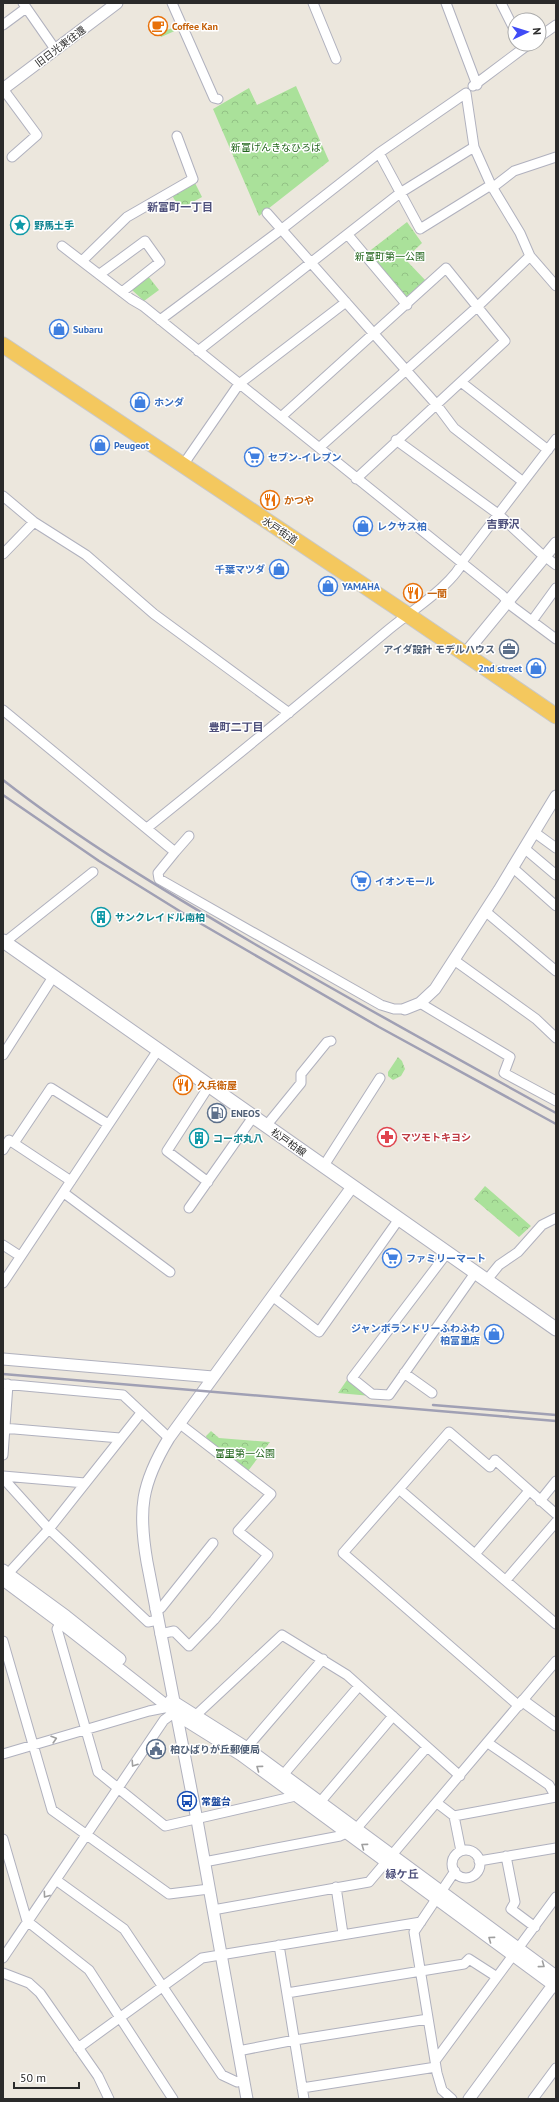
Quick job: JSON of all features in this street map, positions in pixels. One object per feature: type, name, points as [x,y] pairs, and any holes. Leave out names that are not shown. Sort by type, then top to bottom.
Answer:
[{"type":"highway","name":"水戸街道","points":[[3,345],[408,615],[464,655],[556,716]]},
{"type":"main road","name":"松戸柏線","points":[[4,941],[323,1167],[556,1329]]},
{"type":"street","name":"旧日光東往還","points":[[3,89],[118,3]]},
{"type":"street","points":[[172,3],[214,98],[218,99]]},
{"type":"street","points":[[313,3],[336,59]]},
{"type":"street","points":[[446,3],[477,85]]},
{"type":"street","points":[[502,3],[507,14]]},
{"type":"street","points":[[3,25],[25,6],[55,49]]},
{"type":"street","points":[[547,31],[556,25]]},
{"type":"street","points":[[160,320],[282,229],[379,153],[477,85],[516,52]]},
{"type":"street","points":[[3,89],[37,135],[12,157]]},
{"type":"street","points":[[466,93],[474,147],[491,186],[520,233],[530,256],[556,286]]},
{"type":"street","points":[[82,261],[127,217],[193,179],[177,136]]},
{"type":"street","points":[[198,351],[400,193],[474,147]]},
{"type":"street","points":[[379,153],[420,229],[514,171],[556,157]]},
{"type":"street","points":[[267,213],[436,404],[454,428],[522,481]]},
{"type":"street","points":[[348,235],[407,304]]},
{"type":"street","points":[[100,274],[145,241],[160,262],[122,292]]},
{"type":"street","points":[[62,246],[122,292],[143,306],[320,447],[356,479],[556,639]]},
{"type":"street","points":[[320,447],[477,307],[530,256]]},
{"type":"street","points":[[281,417],[446,268],[505,341],[396,440],[356,479]]},
{"type":"street","points":[[183,466],[239,384],[346,302]]},
{"type":"street","points":[[461,382],[548,450]]},
{"type":"street","points":[[147,828],[408,615],[454,575],[522,481],[556,439]]},
{"type":"street","points":[[396,440],[498,514],[556,565]]},
{"type":"street","points":[[3,496],[34,522],[86,555],[154,614],[289,713]]},
{"type":"street","points":[[3,554],[34,522]]},
{"type":"street","points":[[464,655],[556,543]]},
{"type":"street","points":[[532,621],[556,588]]},
{"type":"street","points":[[3,710],[175,852]]},
{"type":"street","points":[[189,836],[158,873],[159,879],[381,1005],[394,1009],[405,1009],[420,1003],[436,989],[556,796]]},
{"type":"street","points":[[534,832],[556,848]]},
{"type":"street","points":[[524,848],[556,875]]},
{"type":"street","points":[[512,867],[556,906]]},
{"type":"street","points":[[4,941],[93,872]]},
{"type":"street","points":[[485,911],[556,971]]},
{"type":"street","points":[[454,960],[536,1019],[556,1038]]},
{"type":"street","points":[[3,1055],[53,977]]},
{"type":"street","points":[[420,1003],[510,1058],[504,1073],[556,1101]]},
{"type":"street","points":[[266,1126],[301,1083],[301,1074],[327,1042],[331,1041]]},
{"type":"street","points":[[3,1283],[158,1050]]},
{"type":"street","points":[[323,1167],[380,1078]]},
{"type":"street","points":[[208,1182],[166,1151],[209,1086]]},
{"type":"street","points":[[14,1143],[51,1088],[108,1124]]},
{"type":"street","points":[[189,1208],[253,1117]]},
{"type":"street","points":[[3,1150],[9,1140],[71,1181]]},
{"type":"street","points":[[247,2099],[197,1820],[172,1707],[143,1539],[142,1506],[151,1473],[169,1438],[352,1187]]},
{"type":"street","points":[[64,1193],[170,1272]]},
{"type":"street","points":[[447,1253],[352,1378],[372,1394],[389,1395],[404,1373],[480,1277],[518,1252],[542,1225],[556,1218]]},
{"type":"street","points":[[272,1296],[319,1332],[399,1219]]},
{"type":"street","points":[[3,1245],[20,1256]]},
{"type":"street","points":[[3,1359],[214,1377]]},
{"type":"street","points":[[404,1373],[432,1393]]},
{"type":"street","points":[[3,1455],[6,1384],[124,1395],[141,1413],[169,1438]]},
{"type":"street","points":[[141,1413],[49,1529],[4,1575],[64,1619],[172,1707],[283,1775],[302,1795]]},
{"type":"street","points":[[160,1634],[174,1631],[189,1646],[214,1620],[268,1555],[238,1531],[271,1494],[180,1424]]},
{"type":"street","points":[[4,1428],[120,1438]]},
{"type":"street","points":[[556,1514],[496,1460],[490,1467],[450,1432],[343,1553],[521,1703],[556,1724]]},
{"type":"street","points":[[3,1477],[85,1483]]},
{"type":"street","points":[[3,1477],[49,1529],[148,1622],[158,1620]]},
{"type":"street","points":[[540,1501],[556,1481]]},
{"type":"street","points":[[399,1489],[556,1624]]},
{"type":"street","points":[[476,1554],[529,1491]]},
{"type":"street","points":[[506,1580],[556,1522]]},
{"type":"street","points":[[156,1609],[161,1608],[213,1543]]},
{"type":"street","points":[[64,1619],[57,1629],[98,1772],[165,1826],[197,1820],[302,1795]]},
{"type":"street","points":[[195,1716],[282,1635],[323,1659],[359,1686],[460,1776]]},
{"type":"street","points":[[3,1641],[52,1810],[169,1894],[209,1889]]},
{"type":"street","points":[[244,1752],[323,1659]]},
{"type":"street","points":[[213,1910],[369,1882],[488,1744],[556,1661]]},
{"type":"street","points":[[283,1775],[359,1686]]},
{"type":"street","points":[[3,1958],[27,1920],[56,1880],[172,1707]]},
{"type":"street","points":[[3,1754],[149,1710],[172,1707],[195,1716],[516,1952],[555,1982],[469,2099]]},
{"type":"street","points":[[317,1806],[393,1716]]},
{"type":"street","points":[[454,1816],[556,1797],[549,1785],[488,1744]]},
{"type":"street","points":[[204,1862],[340,1836],[351,1831],[427,1746]]},
{"type":"street","points":[[437,1803],[454,1816],[461,1851]]},
{"type":"street","points":[[3,1839],[27,1920],[89,1970],[121,2016],[173,2099]]},
{"type":"street","points":[[479,1861],[556,1848]]},
{"type":"street","points":[[461,1851],[471,1851],[478,1856],[479,1868],[476,1873],[469,1877],[460,1876],[455,1871],[453,1859],[461,1851]]},
{"type":"street","points":[[506,1856],[515,1902],[510,1909],[535,1927]]},
{"type":"street","points":[[452,2099],[442,2090],[436,2064],[414,1932],[455,1871]]},
{"type":"street","points":[[56,1880],[124,1929],[222,2075],[237,2082],[243,2080]]},
{"type":"street","points":[[336,1887],[343,1934]]},
{"type":"street","points":[[302,2088],[436,2064],[556,1897]]},
{"type":"street","points":[[78,2048],[202,1958],[421,1922]]},
{"type":"street","points":[[278,1946],[304,2099]]},
{"type":"street","points":[[287,1993],[464,1964],[469,1959],[497,1978]]},
{"type":"street","points":[[3,1973],[29,1983],[40,1993],[98,2076],[110,2099]]},
{"type":"street","points":[[238,2051],[295,2040],[428,2019]]},
{"type":"street","points":[[533,2099],[556,2068]]},
{"type":"green space","points":[[175,27],[177,30],[161,37],[159,33]]},
{"type":"green space","name":"新富げんきなひろば","points":[[296,86],[329,161],[259,216],[213,109],[249,88],[257,105]]},
{"type":"green space","points":[[193,179],[202,197],[180,209],[170,192]]},
{"type":"green space","name":"新富町第一公園","points":[[407,222],[422,243],[405,259],[427,282],[410,298],[406,298],[367,253]]},
{"type":"green space","points":[[148,276],[159,290],[144,301],[132,290]]},
{"type":"green space","points":[[398,1057],[402,1061],[405,1069],[401,1076],[393,1080],[388,1076],[388,1072]]},
{"type":"green space","points":[[485,1186],[531,1226],[519,1237],[474,1199]]},
{"type":"green space","points":[[347,1380],[371,1396],[338,1393]]},
{"type":"green space","name":"富里第一公園","points":[[211,1431],[219,1438],[270,1442],[248,1471],[207,1440],[206,1436]]},
{"type":"railway","points":[[3,780],[63,824],[125,866],[189,905],[328,986],[556,1113]]},
{"type":"railway","points":[[3,795],[99,861],[186,915],[379,1027],[556,1124]]},
{"type":"railway","points":[[3,1374],[556,1421]]},
{"type":"railway","points":[[433,1405],[556,1415]]},
{"type":"place","name":"Coffee Kan","points":[[158,26]]},
{"type":"place","name":"野馬土手","points":[[20,225]]},
{"type":"place","name":"Subaru","points":[[59,329]]},
{"type":"place","name":"ホンダ","points":[[140,402]]},
{"type":"place","name":"Peugeot","points":[[100,445]]},
{"type":"place","name":"セブン-イレブン","points":[[254,457]]},
{"type":"place","name":"かつや","points":[[270,500]]},
{"type":"place","name":"レクサス柏","points":[[363,526]]},
{"type":"place","name":"千葉マツダ","points":[[279,569]]},
{"type":"place","name":"YAMAHA","points":[[328,586]]},
{"type":"place","name":"一蘭","points":[[413,593]]},
{"type":"place","name":"アイダ設計 モデルハウス","points":[[509,649]]},
{"type":"place","name":"2nd street","points":[[536,668]]},
{"type":"place","name":"イオンモール","points":[[361,881]]},
{"type":"place","name":"サンクレイドル南柏","points":[[101,917]]},
{"type":"place","name":"久兵衛屋","points":[[183,1085]]},
{"type":"place","name":"ENEOS","points":[[217,1113]]},
{"type":"place","name":"マツモトキヨシ","points":[[387,1137]]},
{"type":"place","name":"コーポ丸八","points":[[199,1138]]},
{"type":"place","name":"ファミリーマート","points":[[392,1258]]},
{"type":"place","name":"ジャンボランドリーふわふわ 柏富里店","points":[[494,1334]]},
{"type":"place","name":"柏ひばりが丘郵便局","points":[[156,1749]]},
{"type":"place","name":"常盤台","points":[[187,1801]]},
{"type":"district","name":"新富町一丁目","points":[[180,207]]},
{"type":"district","name":"吉野沢","points":[[503,524]]},
{"type":"district","name":"豊町二丁目","points":[[236,727]]},
{"type":"district","name":"緑ケ丘","points":[[402,1874]]}]
